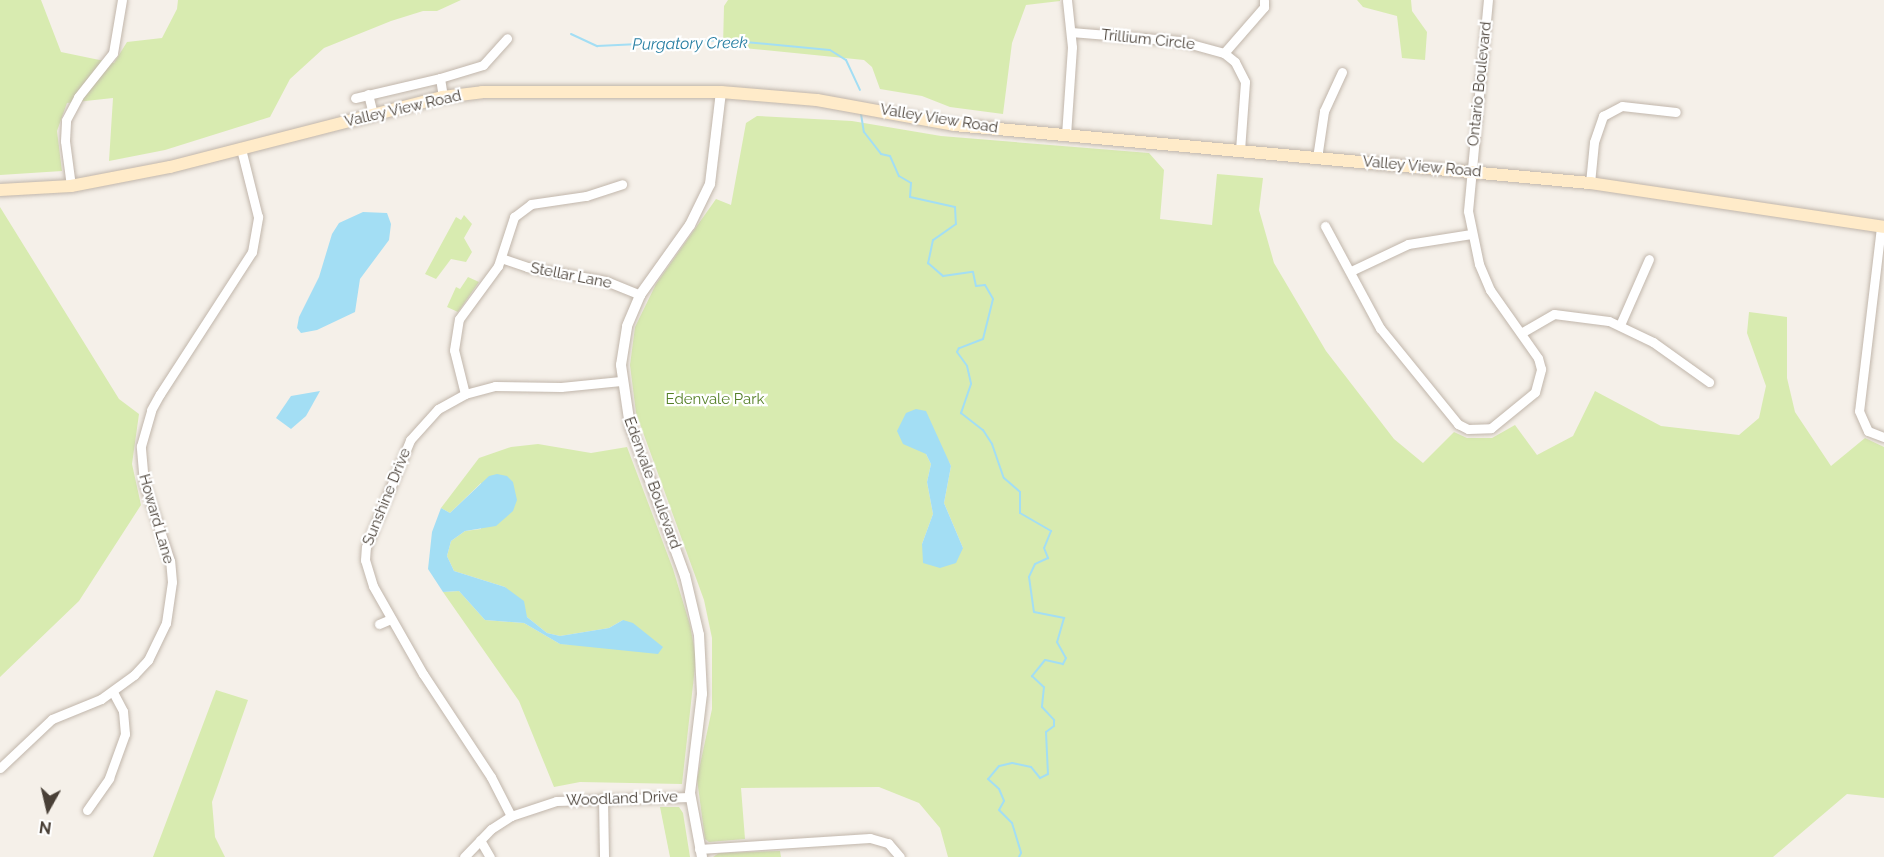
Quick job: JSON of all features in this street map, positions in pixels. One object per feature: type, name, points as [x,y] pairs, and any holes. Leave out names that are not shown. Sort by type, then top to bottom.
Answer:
[{"type":"main road","name":"Valley View Road","points":[[0,190],[71,186],[241,149],[443,97],[482,92],[722,92],[817,100],[954,125],[1590,183],[1883,227]]},
{"type":"street","points":[[71,186],[64,141],[66,120],[78,97],[114,54],[122,0]]},
{"type":"street","points":[[1066,0],[1071,32],[1066,135]]},
{"type":"street","points":[[1240,150],[1245,82],[1235,62],[1224,53],[1264,7],[1264,0]]},
{"type":"street","name":"Ontario Boulevard","points":[[1325,226],[1390,343],[1449,417],[1468,429],[1491,428],[1535,392],[1541,369],[1538,358],[1490,290],[1471,234],[1468,211],[1488,0]]},
{"type":"street","name":"Trillium Circle","points":[[1071,32],[1180,41],[1224,53]]},
{"type":"street","points":[[354,98],[440,78],[483,65],[507,38]]},
{"type":"street","points":[[1317,158],[1323,111],[1342,72]]},
{"type":"street","points":[[440,78],[443,97]]},
{"type":"street","name":"Edenvale Boulevard","points":[[700,853],[690,797],[702,694],[699,635],[685,576],[630,426],[621,381],[625,338],[640,295],[690,225],[707,191],[715,158],[722,92]]},
{"type":"street","points":[[368,94],[373,114]]},
{"type":"street","points":[[1590,183],[1594,142],[1602,116],[1622,105],[1676,112]]},
{"type":"street","name":"Howard Lane","points":[[0,768],[52,719],[113,692],[148,660],[166,623],[172,582],[170,561],[144,483],[141,446],[151,410],[160,394],[252,252],[258,217],[241,149]]},
{"type":"street","points":[[465,394],[454,350],[459,319],[501,258],[509,226],[522,209],[541,201],[586,196],[622,184]]},
{"type":"street","points":[[1883,227],[1859,411],[1868,431],[1884,437]]},
{"type":"street","points":[[1351,272],[1408,244],[1471,234]]},
{"type":"street","name":"Stellar Lane","points":[[501,258],[527,267],[606,280],[640,295]]},
{"type":"street","points":[[1620,325],[1649,259]]},
{"type":"street","points":[[1521,333],[1554,314],[1620,325],[1653,342],[1709,382]]},
{"type":"street","name":"Sunshine Drive","points":[[511,816],[491,777],[391,619],[368,574],[365,560],[370,534],[410,440],[438,409],[465,394],[495,386],[561,387],[621,381]]},
{"type":"street","points":[[379,624],[391,619]]},
{"type":"street","points":[[87,810],[109,778],[125,734],[123,711],[113,692]]},
{"type":"street","name":"Woodland Drive","points":[[464,857],[480,840],[511,816],[556,801],[690,797]]},
{"type":"street","points":[[603,798],[604,857]]},
{"type":"street","points":[[700,853],[870,838],[888,843],[900,857]]},
{"type":"street","points":[[480,840],[490,857]]},
{"type":"green space","points":[[0,0],[41,0],[61,52],[114,63],[127,42],[162,38],[177,9],[178,0],[461,0],[437,11],[423,11],[391,21],[324,48],[290,79],[270,117],[165,150],[109,161],[113,98],[67,103],[57,131],[62,171],[0,175]]},
{"type":"green space","points":[[728,0],[1060,1],[1026,5],[1012,43],[1003,114],[950,107],[922,96],[880,89],[872,67],[864,60],[723,46],[724,6]]},
{"type":"green space","points":[[1357,0],[1411,0],[1412,11],[1427,32],[1425,60],[1402,58],[1397,16],[1363,7]]},
{"type":"green space","name":"Edenvale Park","points":[[757,116],[852,121],[941,136],[1149,153],[1164,170],[1160,219],[1212,225],[1217,174],[1263,178],[1259,210],[1274,263],[1326,351],[1394,439],[1423,463],[1454,432],[1467,438],[1492,438],[1515,425],[1537,455],[1573,436],[1595,391],[1661,426],[1739,435],[1759,418],[1766,386],[1747,333],[1749,312],[1787,317],[1787,378],[1795,412],[1831,466],[1865,438],[1884,447],[1884,798],[1847,794],[1773,857],[948,857],[940,828],[919,803],[879,787],[741,788],[745,839],[709,842],[705,839],[697,779],[712,709],[712,638],[704,600],[636,413],[630,365],[635,327],[656,284],[716,199],[731,205],[746,123]],"holes":[[[941,447],[951,466],[944,503],[963,548],[922,544],[933,514],[927,482],[931,464],[926,454]]]},
{"type":"green space","points":[[0,207],[119,399],[139,414],[132,464],[141,505],[79,601],[0,677]]},
{"type":"green space","points":[[464,215],[472,224],[464,238],[472,252],[466,262],[451,259],[436,279],[425,274],[456,217],[461,220]]},
{"type":"green space","points":[[468,277],[479,282],[458,312],[447,307],[456,287],[460,289]]},
{"type":"green space","points":[[538,444],[591,453],[627,447],[673,569],[690,625],[696,658],[682,784],[580,782],[554,787],[519,701],[443,592],[459,591],[485,620],[524,623],[560,644],[609,646],[623,620],[609,628],[560,636],[547,633],[527,617],[505,587],[454,571],[447,556],[451,541],[465,531],[481,529],[481,483],[450,513],[441,508],[479,458],[511,447]]},
{"type":"green space","points":[[216,690],[248,700],[212,802],[215,837],[225,857],[153,857]]},
{"type":"green space","points":[[660,807],[679,807],[683,813],[690,857],[670,857]]},
{"type":"green space","points":[[780,851],[781,857],[713,857],[719,853]]},
{"type":"water","points":[[363,212],[387,213],[391,224],[389,240],[360,279],[355,312],[317,330],[301,333],[297,328],[299,317],[319,277],[332,234],[339,223]]},
{"type":"water","points":[[320,391],[306,416],[291,429],[276,418],[291,396]]},
{"type":"water","points":[[916,409],[926,411],[951,466],[944,503],[963,548],[956,563],[940,568],[923,563],[922,544],[933,514],[927,482],[931,464],[926,454],[903,444],[897,431],[906,413]]},
{"type":"water","points":[[497,474],[507,476],[513,482],[517,500],[513,511],[496,526],[465,531],[451,541],[447,556],[454,571],[505,587],[524,601],[527,617],[547,633],[560,636],[609,628],[623,620],[633,623],[663,647],[658,654],[560,644],[524,623],[485,620],[459,591],[443,592],[428,569],[432,532],[441,508],[450,513],[489,476]]},
{"type":"waterway","name":"Purgatory Creek","points":[[571,34],[597,46],[723,40],[830,50],[846,60],[860,90]]},
{"type":"waterway","name":"Purgatory Creek","points":[[861,114],[864,132],[881,154],[890,156],[899,176],[911,183],[910,197],[955,207],[956,224],[933,240],[928,263],[943,276],[973,272],[976,286],[985,285],[993,299],[983,339],[959,348],[957,352],[967,366],[971,384],[961,413],[983,430],[992,444],[1004,478],[1020,492],[1020,513],[1051,531],[1044,548],[1048,558],[1035,564],[1029,577],[1034,612],[1064,618],[1057,642],[1066,658],[1063,664],[1045,660],[1032,676],[1044,687],[1042,707],[1054,720],[1054,726],[1046,732],[1048,774],[1040,778],[1031,767],[1012,763],[999,766],[988,779],[999,789],[1004,801],[999,810],[1012,823],[1021,853],[1019,857]]}]
